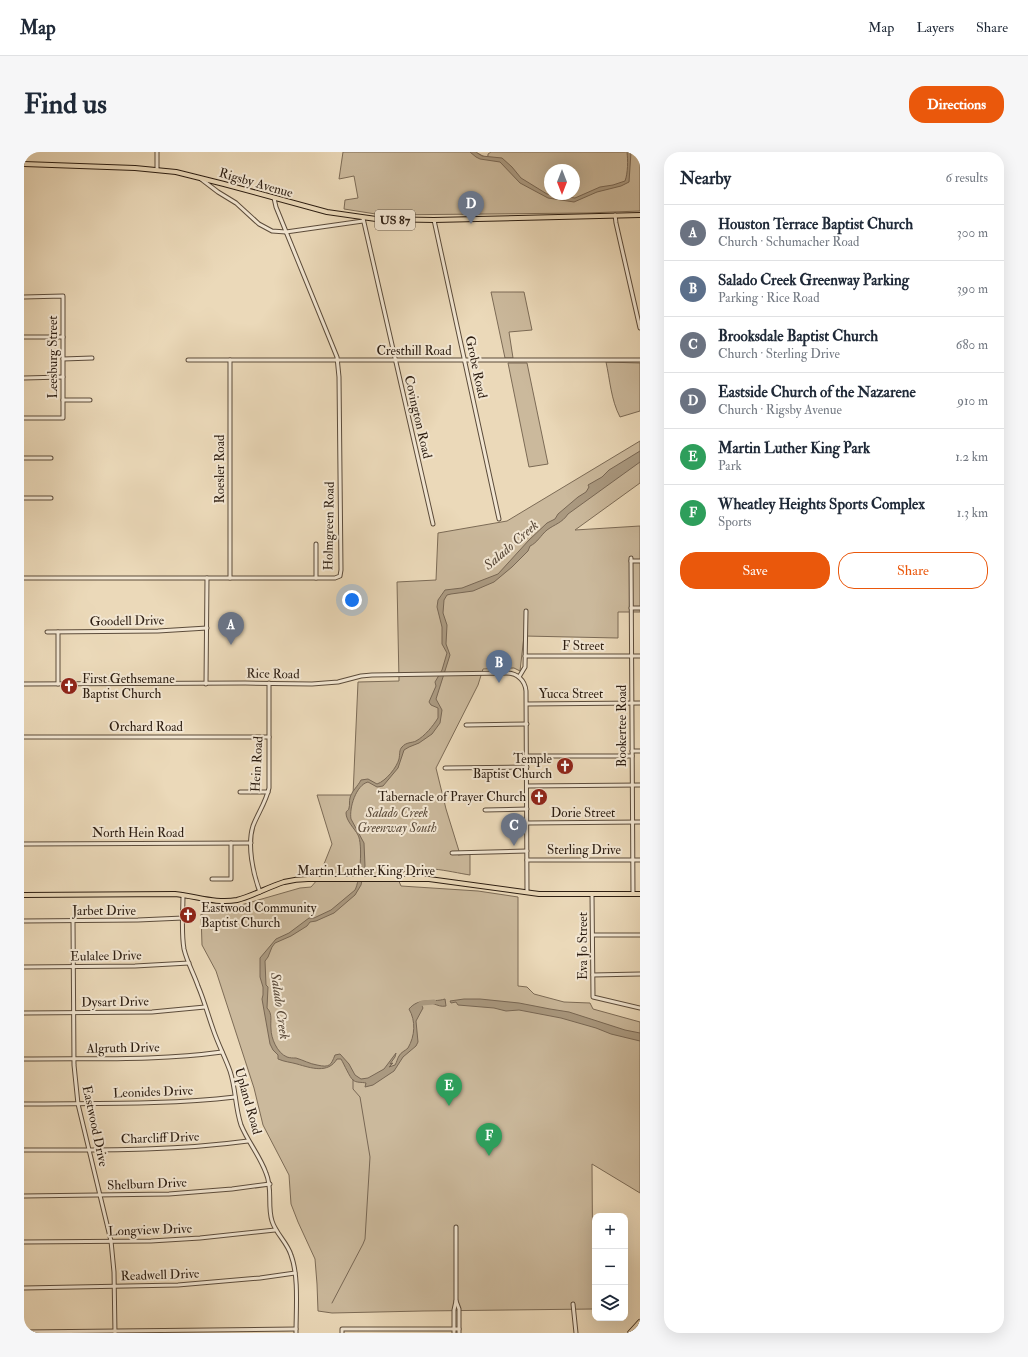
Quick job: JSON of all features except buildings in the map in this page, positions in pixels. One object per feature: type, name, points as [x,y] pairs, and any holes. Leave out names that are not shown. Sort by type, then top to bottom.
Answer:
[{"type":"highway","points":[[630,1333],[640,1322]]},
{"type":"main road","name":"Rigsby Avenue","points":[[24,164],[95,166],[157,170],[199,178],[363,220],[434,220],[640,215]]},
{"type":"main road","name":"Martin Luther King Drive","points":[[24,895],[183,895],[208,900],[230,901],[260,892],[285,882],[312,879],[429,879],[552,895],[640,894]]},
{"type":"street","points":[[157,152],[157,170]]},
{"type":"street","points":[[199,178],[236,203],[264,227],[276,232],[286,232],[363,220]]},
{"type":"street","name":"Holmgreen Road","points":[[24,578],[316,578],[340,576],[337,354],[286,232],[274,198]]},
{"type":"street","points":[[615,215],[640,328]]},
{"type":"street","name":"Covington Road","points":[[363,220],[433,524]]},
{"type":"street","name":"Grobe Road","points":[[434,220],[499,519]]},
{"type":"street","name":"Leesburg Street","points":[[24,297],[63,296],[63,418],[24,418]]},
{"type":"street","points":[[24,338],[63,337]]},
{"type":"street","points":[[63,359],[92,358]]},
{"type":"street","name":"Cresthill Road","points":[[188,360],[640,360]]},
{"type":"street","name":"Roesler Road","points":[[230,360],[230,578]]},
{"type":"street","points":[[24,378],[63,377]]},
{"type":"street","points":[[63,400],[90,400]]},
{"type":"street","points":[[24,458],[51,458]]},
{"type":"street","points":[[24,498],[50,498]]},
{"type":"street","points":[[316,544],[316,578]]},
{"type":"street","name":"Bookertee Road","points":[[633,894],[631,559],[640,561]]},
{"type":"street","points":[[206,684],[207,578]]},
{"type":"street","points":[[631,608],[640,608]]},
{"type":"street","points":[[526,611],[525,667],[519,677],[526,688],[527,704],[527,892]]},
{"type":"street","name":"Goodell Drive","points":[[47,632],[158,631],[207,628]]},
{"type":"street","points":[[58,632],[58,684]]},
{"type":"street","name":"F Street","points":[[525,656],[640,656]]},
{"type":"street","name":"Rice Road","points":[[24,684],[321,684],[338,682],[366,675],[400,674],[510,673],[519,677]]},
{"type":"street","name":"Hein Road","points":[[260,892],[253,872],[251,843],[253,827],[268,792],[269,784],[269,683]]},
{"type":"street","name":"Yucca Street","points":[[527,704],[640,703]]},
{"type":"street","points":[[466,725],[527,724]]},
{"type":"street","name":"Orchard Road","points":[[24,738],[269,737]]},
{"type":"street","points":[[632,751],[640,751]]},
{"type":"street","points":[[527,756],[632,756]]},
{"type":"street","points":[[445,768],[527,766]]},
{"type":"street","points":[[527,786],[640,786]]},
{"type":"street","points":[[240,792],[268,792]]},
{"type":"street","points":[[485,810],[527,809]]},
{"type":"street","name":"Dorie Street","points":[[527,823],[640,822]]},
{"type":"street","points":[[212,879],[231,879],[231,843]]},
{"type":"street","name":"North Hein Road","points":[[24,844],[251,843]]},
{"type":"street","points":[[452,853],[527,851]]},
{"type":"street","name":"Sterling Drive","points":[[527,860],[640,860]]},
{"type":"street","name":"Eva Jo Street","points":[[592,894],[593,997],[640,1008]]},
{"type":"street","name":"Upland Road","points":[[183,895],[184,948],[232,1078],[241,1122],[248,1141],[264,1166],[270,1184],[270,1214],[275,1230],[290,1251],[295,1273],[296,1331]]},
{"type":"street","name":"Jarbet Drive","points":[[24,921],[183,918]]},
{"type":"street","name":"Eastwood Drive","points":[[73,921],[73,1058],[75,1081],[78,1104],[111,1241],[114,1265],[114,1332]]},
{"type":"street","points":[[593,935],[640,935]]},
{"type":"street","name":"Eulalee Drive","points":[[24,967],[135,966],[189,963]]},
{"type":"street","points":[[593,975],[640,974]]},
{"type":"street","name":"Dysart Drive","points":[[24,1013],[152,1012],[205,1007]]},
{"type":"street","name":"Algruth Drive","points":[[24,1059],[160,1057],[222,1052]]},
{"type":"street","name":"Leonides Drive","points":[[24,1104],[172,1103],[235,1097]]},
{"type":"street","name":"Charcliff Drive","points":[[24,1150],[183,1148],[248,1141]]},
{"type":"street","name":"Shelburn Drive","points":[[24,1196],[169,1194],[208,1192],[270,1184]]},
{"type":"street","points":[[454,1333],[454,1310],[456,1301],[456,1227]]},
{"type":"street","name":"Longview Drive","points":[[24,1242],[192,1239],[275,1230]]},
{"type":"street","name":"Readwell Drive","points":[[24,1288],[178,1285],[260,1278],[295,1273]]},
{"type":"street","points":[[456,1301],[459,1310],[459,1333]]},
{"type":"street","points":[[573,1304],[576,1333]]},
{"type":"street","points":[[342,1333],[342,1328],[459,1329]]},
{"type":"street","points":[[24,1332],[296,1331]]},
{"type":"green space","points":[[343,152],[475,152],[485,157],[491,152],[640,152],[640,211],[382,215],[344,209],[345,200],[358,198],[354,176],[339,179]]},
{"type":"green space","points":[[491,292],[524,292],[532,330],[509,332],[513,358],[505,358]]},
{"type":"green space","points":[[606,362],[640,363],[640,411],[620,417],[613,397]]},
{"type":"green space","points":[[508,363],[527,363],[548,464],[529,467]]},
{"type":"green space","name":"Salado Creek Greenway South","points":[[640,441],[640,483],[575,530],[640,526],[640,612],[618,612],[618,638],[524,636],[520,671],[514,668],[483,669],[478,685],[436,768],[446,809],[459,851],[458,855],[470,854],[470,875],[423,868],[405,871],[398,875],[398,879],[401,886],[478,891],[518,897],[518,986],[527,987],[534,994],[564,1002],[590,1003],[593,1009],[640,1022],[640,1193],[592,1164],[592,1309],[332,1313],[318,1311],[315,1259],[291,1204],[289,1175],[263,1125],[254,1088],[216,971],[202,945],[202,906],[234,907],[300,888],[311,887],[318,879],[332,844],[317,795],[353,795],[358,682],[399,681],[397,582],[436,580],[438,533],[507,521]]},
{"type":"shaded area","points":[[470,152],[476,152],[482,156],[502,158],[521,178],[544,192],[544,196],[520,183],[500,162],[476,157]]},
{"type":"shaded area","points":[[627,152],[631,152],[629,182],[621,186],[597,192],[580,199],[580,196],[600,187],[625,181],[628,166]]},
{"type":"shaded area","points":[[561,200],[579,200],[574,202]]},
{"type":"shaded area","points":[[640,451],[640,462],[547,530],[535,543],[530,546],[528,551],[512,567],[494,582],[473,591],[447,595],[444,600],[443,613],[447,625],[446,644],[450,655],[436,699],[442,710],[440,723],[432,734],[419,743],[404,750],[398,768],[383,786],[377,787],[368,782],[364,784],[357,792],[352,803],[351,819],[364,843],[365,866],[361,885],[355,895],[334,913],[310,922],[307,926],[291,936],[275,943],[265,961],[266,985],[268,987],[267,1008],[271,1015],[271,1033],[275,1045],[280,1052],[287,1057],[296,1058],[321,1066],[329,1065],[335,1055],[340,1054],[349,1064],[355,1075],[361,1079],[368,1078],[384,1069],[396,1053],[390,1064],[393,1063],[389,1067],[395,1065],[398,1057],[408,1048],[412,1039],[414,1028],[413,1018],[409,1009],[413,1005],[421,1002],[445,999],[446,1006],[440,1006],[428,1002],[421,1004],[423,1008],[416,1021],[418,1042],[416,1046],[403,1057],[394,1071],[373,1085],[365,1087],[366,1083],[354,1081],[341,1059],[337,1059],[329,1067],[319,1069],[278,1059],[278,1055],[270,1044],[262,999],[263,987],[260,977],[260,958],[276,939],[289,933],[309,918],[314,918],[331,910],[355,890],[361,854],[360,840],[346,816],[352,794],[361,780],[368,779],[377,784],[384,780],[396,766],[402,747],[407,743],[416,741],[423,736],[438,718],[438,708],[431,705],[429,702],[436,686],[435,682],[442,670],[447,653],[442,644],[442,627],[437,607],[438,600],[445,590],[462,588],[498,574],[529,540],[547,523],[555,519],[558,514],[586,492],[589,487],[588,485]]},
{"type":"shaded area","points":[[464,999],[519,1003],[569,1012],[625,1030],[640,1033],[640,1041],[611,1034],[561,1018],[519,1010],[506,1011],[494,1008],[458,1005],[456,1002],[451,1003],[450,1001]]},
{"type":"waterway","name":"Salado Creek","points":[[418,1006],[422,1003],[434,1002]]},
{"type":"waterway","points":[[332,1303],[365,1239],[370,1157],[360,1097],[353,1089],[353,1080]]},
{"type":"place","name":"Eastside Church of the Nazarene","points":[[471,224]]},
{"type":"place","name":"Houston Terrace Baptist Church","points":[[231,645]]},
{"type":"place","name":"Salado Creek Greenway Parking","points":[[499,683]]},
{"type":"place","name":"First Gethsemane Baptist Church","points":[[69,686]]},
{"type":"place","name":"Temple Baptist Church","points":[[565,766]]},
{"type":"place","name":"Tabernacle of Prayer Church","points":[[539,797]]},
{"type":"place","name":"Brooksdale Baptist Church","points":[[514,846]]},
{"type":"place","name":"Eastwood Community Baptist Church","points":[[188,915]]},
{"type":"place","name":"Martin Luther King Park","points":[[449,1106]]},
{"type":"place","name":"Wheatley Heights Sports Complex","points":[[489,1156]]}]
